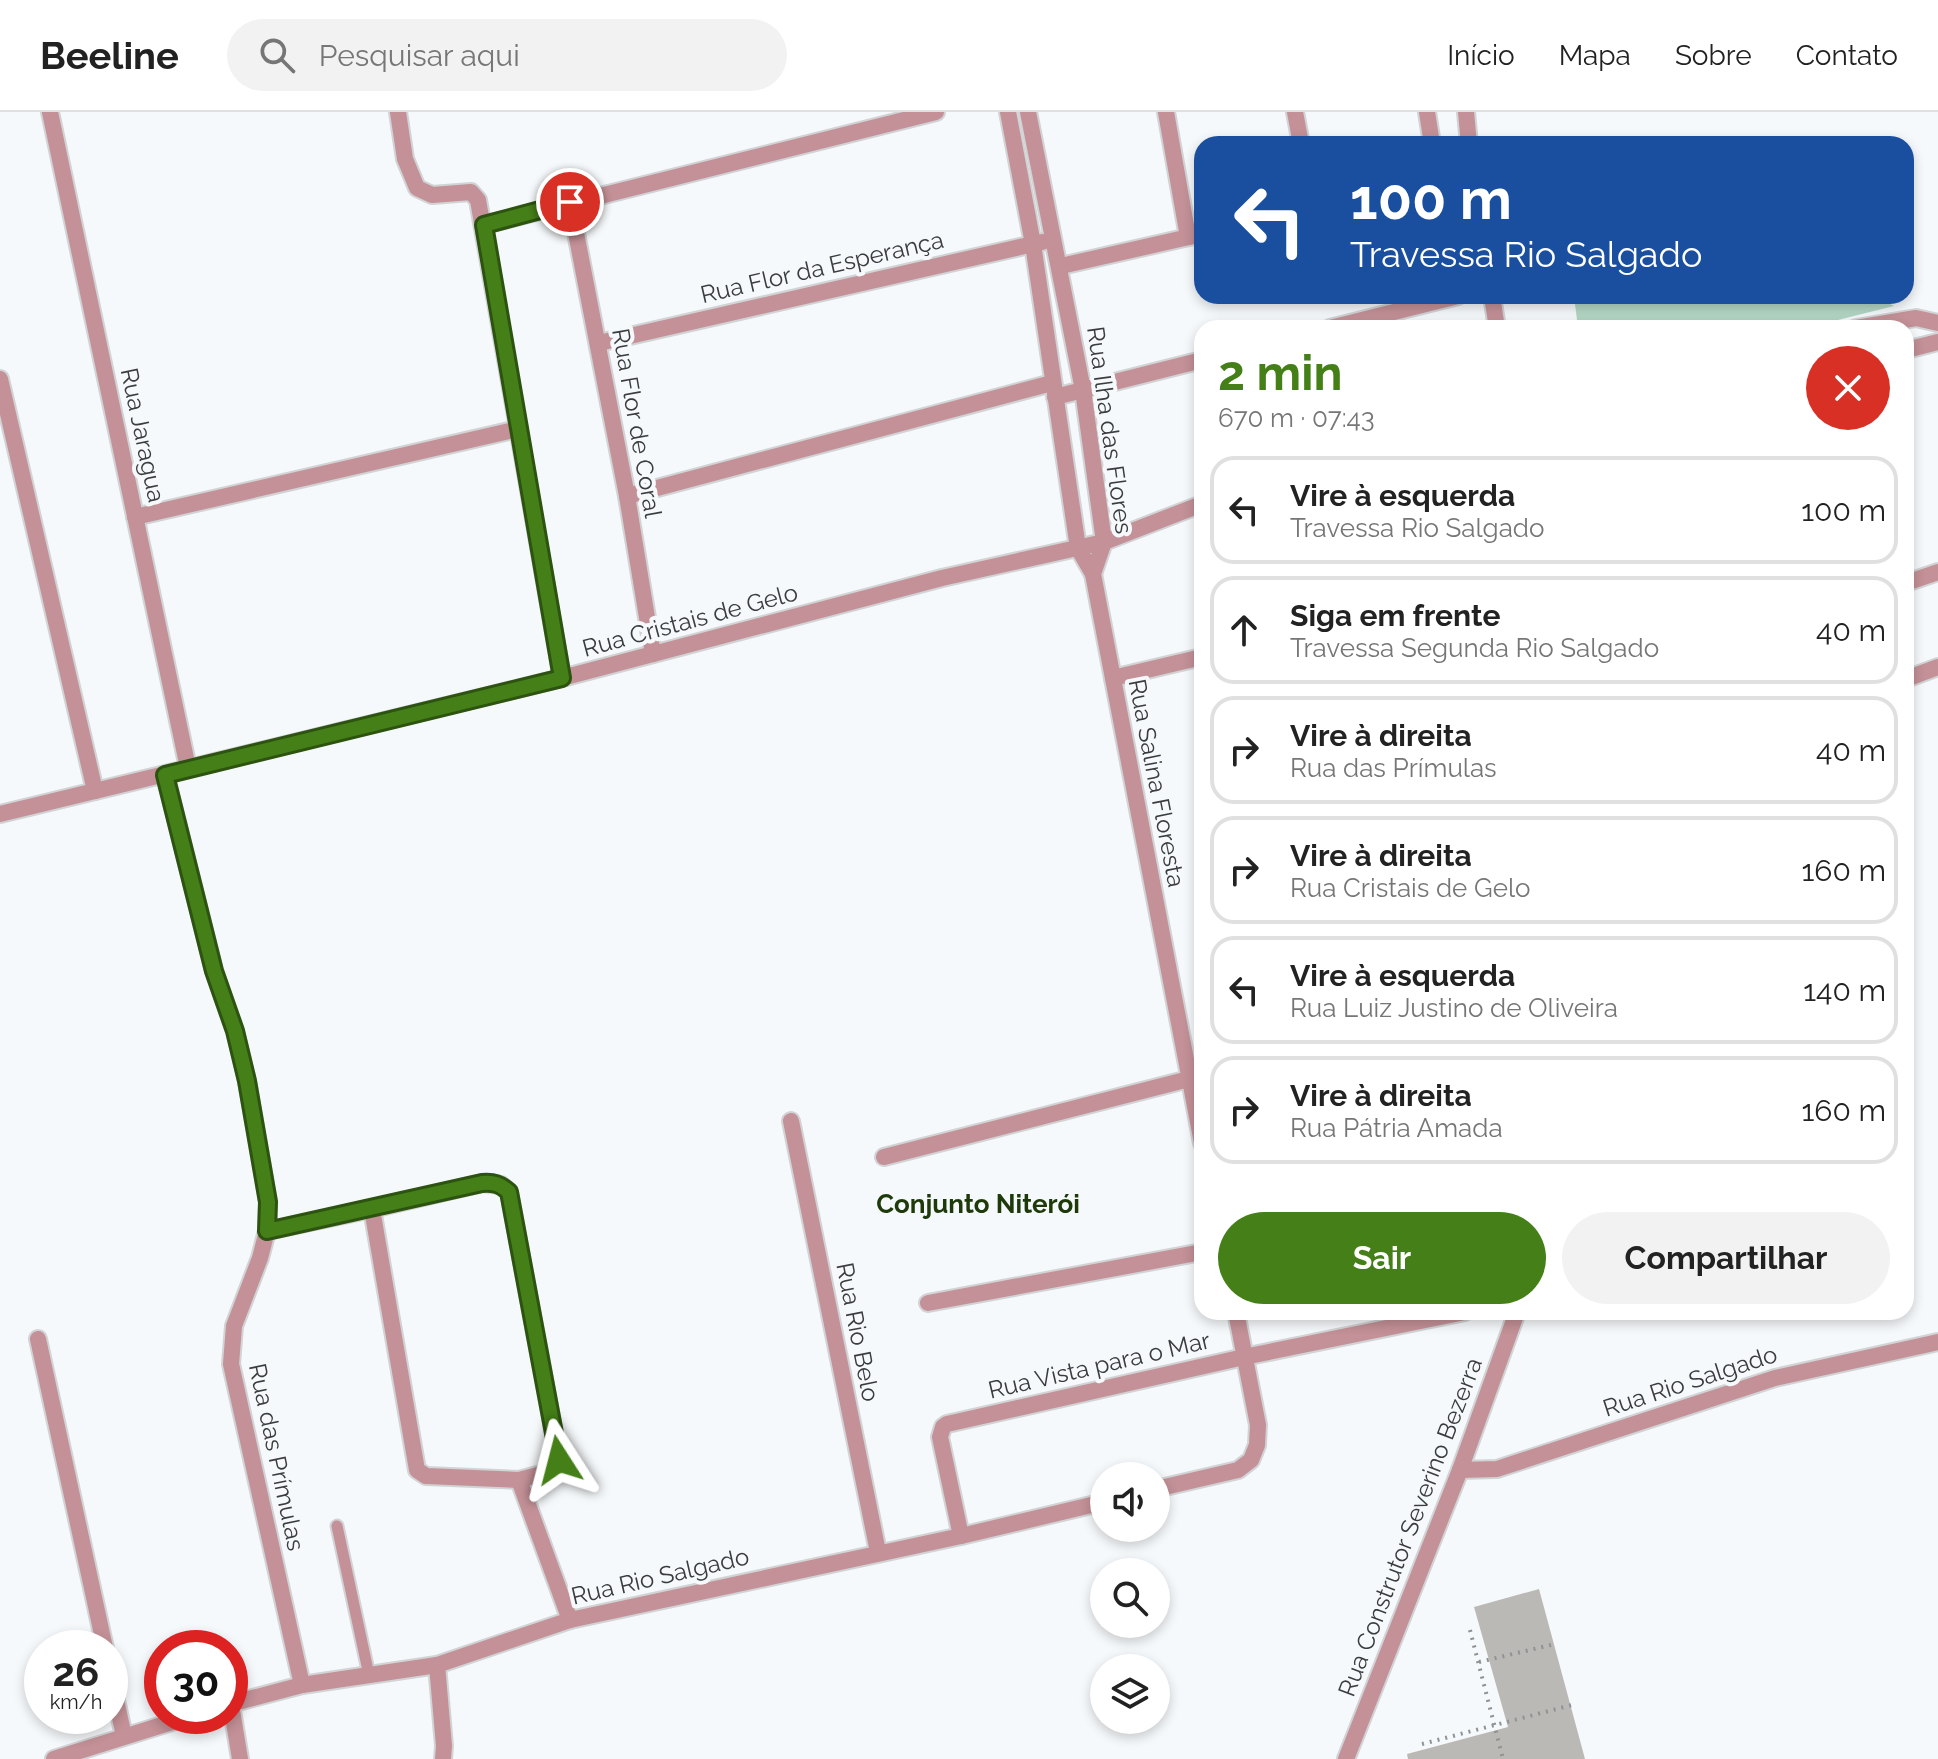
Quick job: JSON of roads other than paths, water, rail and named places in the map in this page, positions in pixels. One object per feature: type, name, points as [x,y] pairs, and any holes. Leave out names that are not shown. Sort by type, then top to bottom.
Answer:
[{"type":"street","name":"Rua Jaragua","points":[[50,112],[188,768]]},
{"type":"street","points":[[398,112],[405,159],[417,188],[432,195],[471,192],[478,200],[562,678]]},
{"type":"street","points":[[484,225],[936,112]]},
{"type":"street","name":"Rua Ilha das Flores","points":[[1008,112],[1033,244],[1078,548],[1093,574]]},
{"type":"street","name":"Rua Ilha das Flores","points":[[1028,112],[1061,266],[1083,390],[1104,542],[1093,574]]},
{"type":"street","points":[[1166,112],[1194,232]]},
{"type":"street","points":[[1295,112],[1300,136]]},
{"type":"street","points":[[1427,112],[1431,136]]},
{"type":"street","points":[[1466,112],[1468,136]]},
{"type":"street","name":"Rua Flor de Coral","points":[[570,202],[599,343],[653,654]]},
{"type":"street","points":[[1061,266],[1194,236]]},
{"type":"street","name":"Rua Flor da Esperança","points":[[599,343],[1055,239]]},
{"type":"street","points":[[1362,320],[1426,304]]},
{"type":"street","points":[[1904,320],[1916,318],[1938,323]]},
{"type":"street","points":[[1914,348],[1938,342]]},
{"type":"street","points":[[627,496],[1054,390],[1083,390],[1194,362]]},
{"type":"street","points":[[0,379],[95,791]]},
{"type":"street","points":[[135,517],[518,429]]},
{"type":"street","name":"Rua Cristais de Gelo","points":[[0,814],[562,678],[942,578],[1104,542],[1194,507]]},
{"type":"street","points":[[1914,580],[1938,572]]},
{"type":"street","name":"Rua Salina Floresta","points":[[1093,574],[1194,1104]]},
{"type":"street","points":[[1113,678],[1194,659]]},
{"type":"street","points":[[1914,676],[1938,667]]},
{"type":"street","name":"Rua das Prímulas","points":[[165,775],[214,971],[235,1031],[268,1202],[267,1231],[260,1258],[234,1326],[231,1364],[302,1685]]},
{"type":"street","points":[[884,1157],[1189,1079]]},
{"type":"street","name":"Rua Rio Belo","points":[[791,1121],[878,1552]]},
{"type":"street","points":[[267,1231],[482,1183],[501,1185],[509,1192],[559,1460],[549,1472],[519,1480],[426,1476],[417,1470],[372,1209]]},
{"type":"street","points":[[928,1303],[1194,1253]]},
{"type":"street","points":[[1170,1486],[1238,1470],[1251,1460],[1254,1453],[1258,1425],[1237,1320]]},
{"type":"street","name":"Rua Vista para o Mar","points":[[961,1536],[940,1437],[947,1424],[1244,1357],[1426,1320]]},
{"type":"street","name":"Rua Construtor Severino Bezerra","points":[[1346,1759],[1460,1470],[1514,1320]]},
{"type":"street","points":[[38,1339],[101,1630]]},
{"type":"street","name":"Rua Rio Salgado","points":[[1460,1470],[1497,1469],[1775,1378],[1938,1342]]},
{"type":"street","points":[[519,1480],[570,1620]]},
{"type":"street","name":"Rua Rio Salgado","points":[[248,1699],[302,1685],[437,1665],[570,1620],[1090,1505]]},
{"type":"street","points":[[437,1665],[443,1759]]},
{"type":"street","points":[[54,1759],[144,1730]]},
{"type":"street","points":[[236,1734],[240,1759]]},
{"type":"lane","points":[[337,1526],[369,1675]]},
{"type":"district","name":"Conjunto Niterói","points":[[978,1204]]}]
